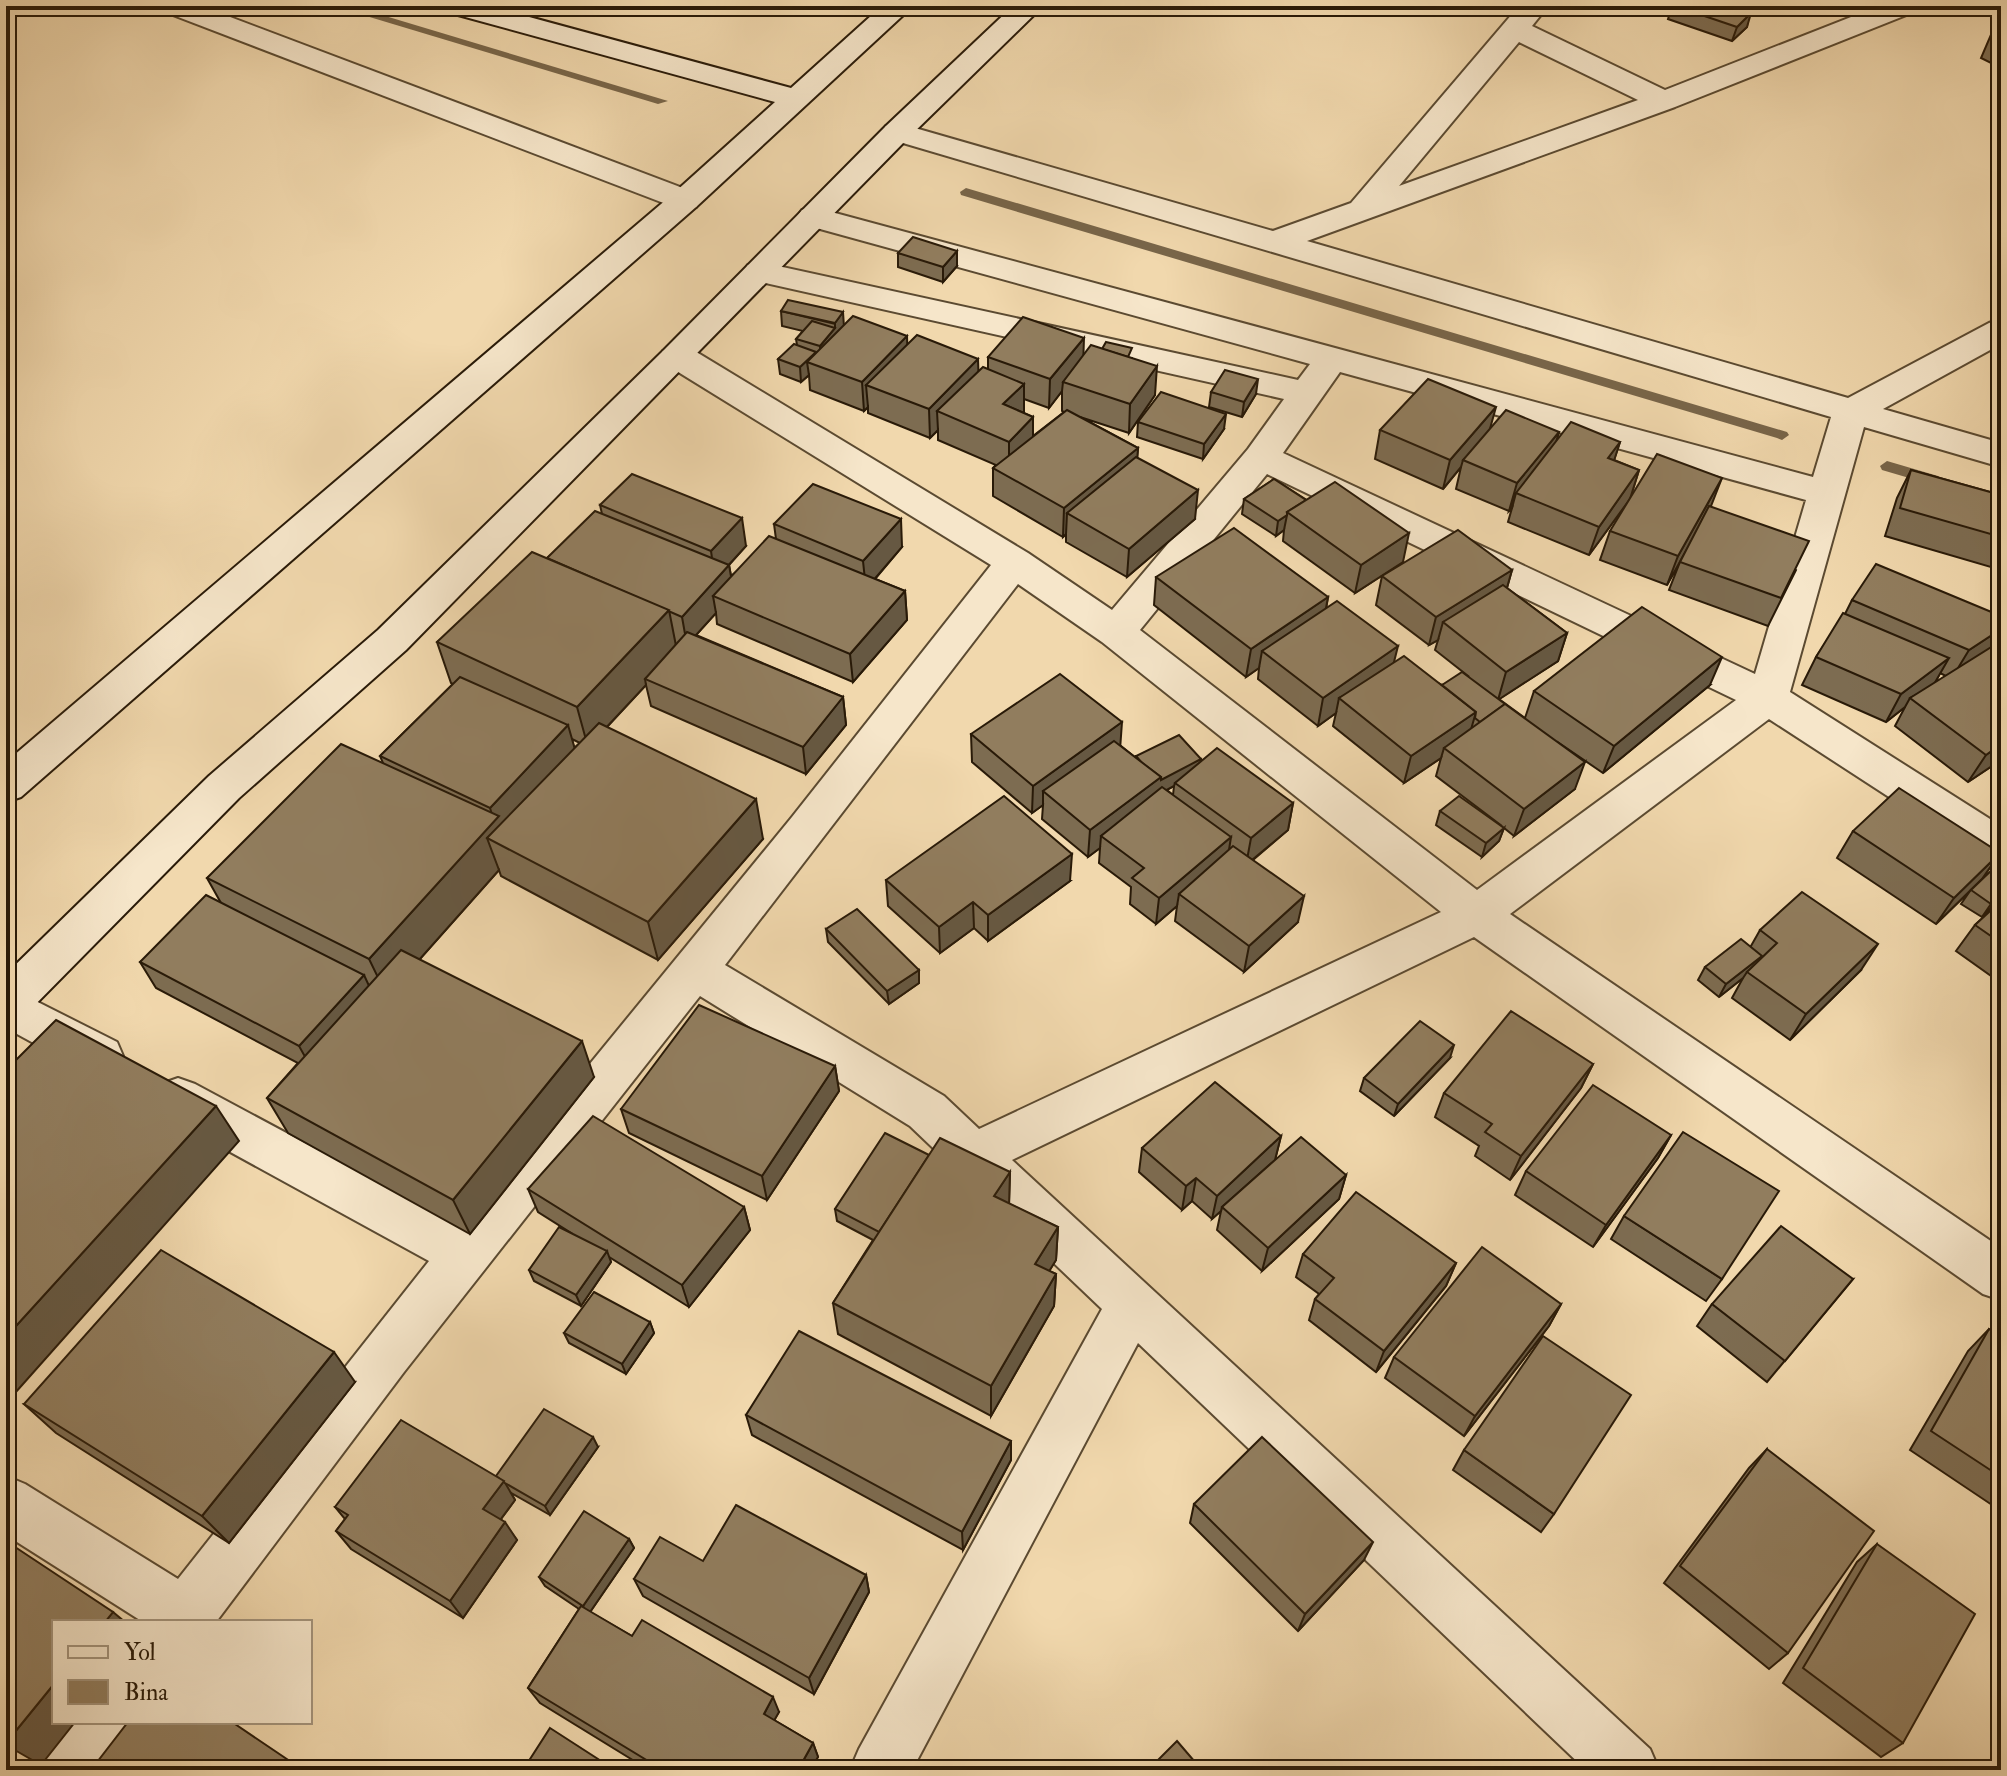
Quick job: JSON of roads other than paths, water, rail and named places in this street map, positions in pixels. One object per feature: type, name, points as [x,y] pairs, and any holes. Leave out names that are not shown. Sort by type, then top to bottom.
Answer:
[{"type":"street","points":[[175,6],[685,200]]},
{"type":"street","points":[[457,6],[796,99]]},
{"type":"street","points":[[6,786],[685,200],[899,6]]},
{"type":"street","points":[[464,1254],[6,1005],[224,787],[392,640],[675,359],[897,132],[1029,6]]},
{"type":"street","points":[[1274,242],[1664,101],[1904,6]]},
{"type":"street","points":[[1363,210],[1519,15],[1664,101]]},
{"type":"street","points":[[897,132],[2001,455]]},
{"type":"street","points":[[813,217],[1825,493]]},
{"type":"street","points":[[760,272],[1307,393]]},
{"type":"street","points":[[973,1155],[1477,915],[1768,698],[1850,412],[2001,330]]},
{"type":"street","points":[[675,359],[681,358],[1014,562],[1116,632],[1477,915],[2001,1277]]},
{"type":"street","points":[[1116,632],[1261,457],[1332,358]]},
{"type":"street","points":[[1261,457],[1768,698],[2001,848]]},
{"type":"street","points":[[6,1503],[183,1619],[464,1254],[889,728],[1014,562]]},
{"type":"street","points":[[696,970],[927,1111],[1629,1770]]},
{"type":"street","points":[[880,1770],[1132,1304]]},
{"type":"street","points":[[71,1770],[106,1724]]},
{"type":"waterway","points":[[339,6],[662,101]]},
{"type":"waterway","points":[[966,192],[1782,435]]},
{"type":"waterway","points":[[1887,466],[1933,480]]}]
